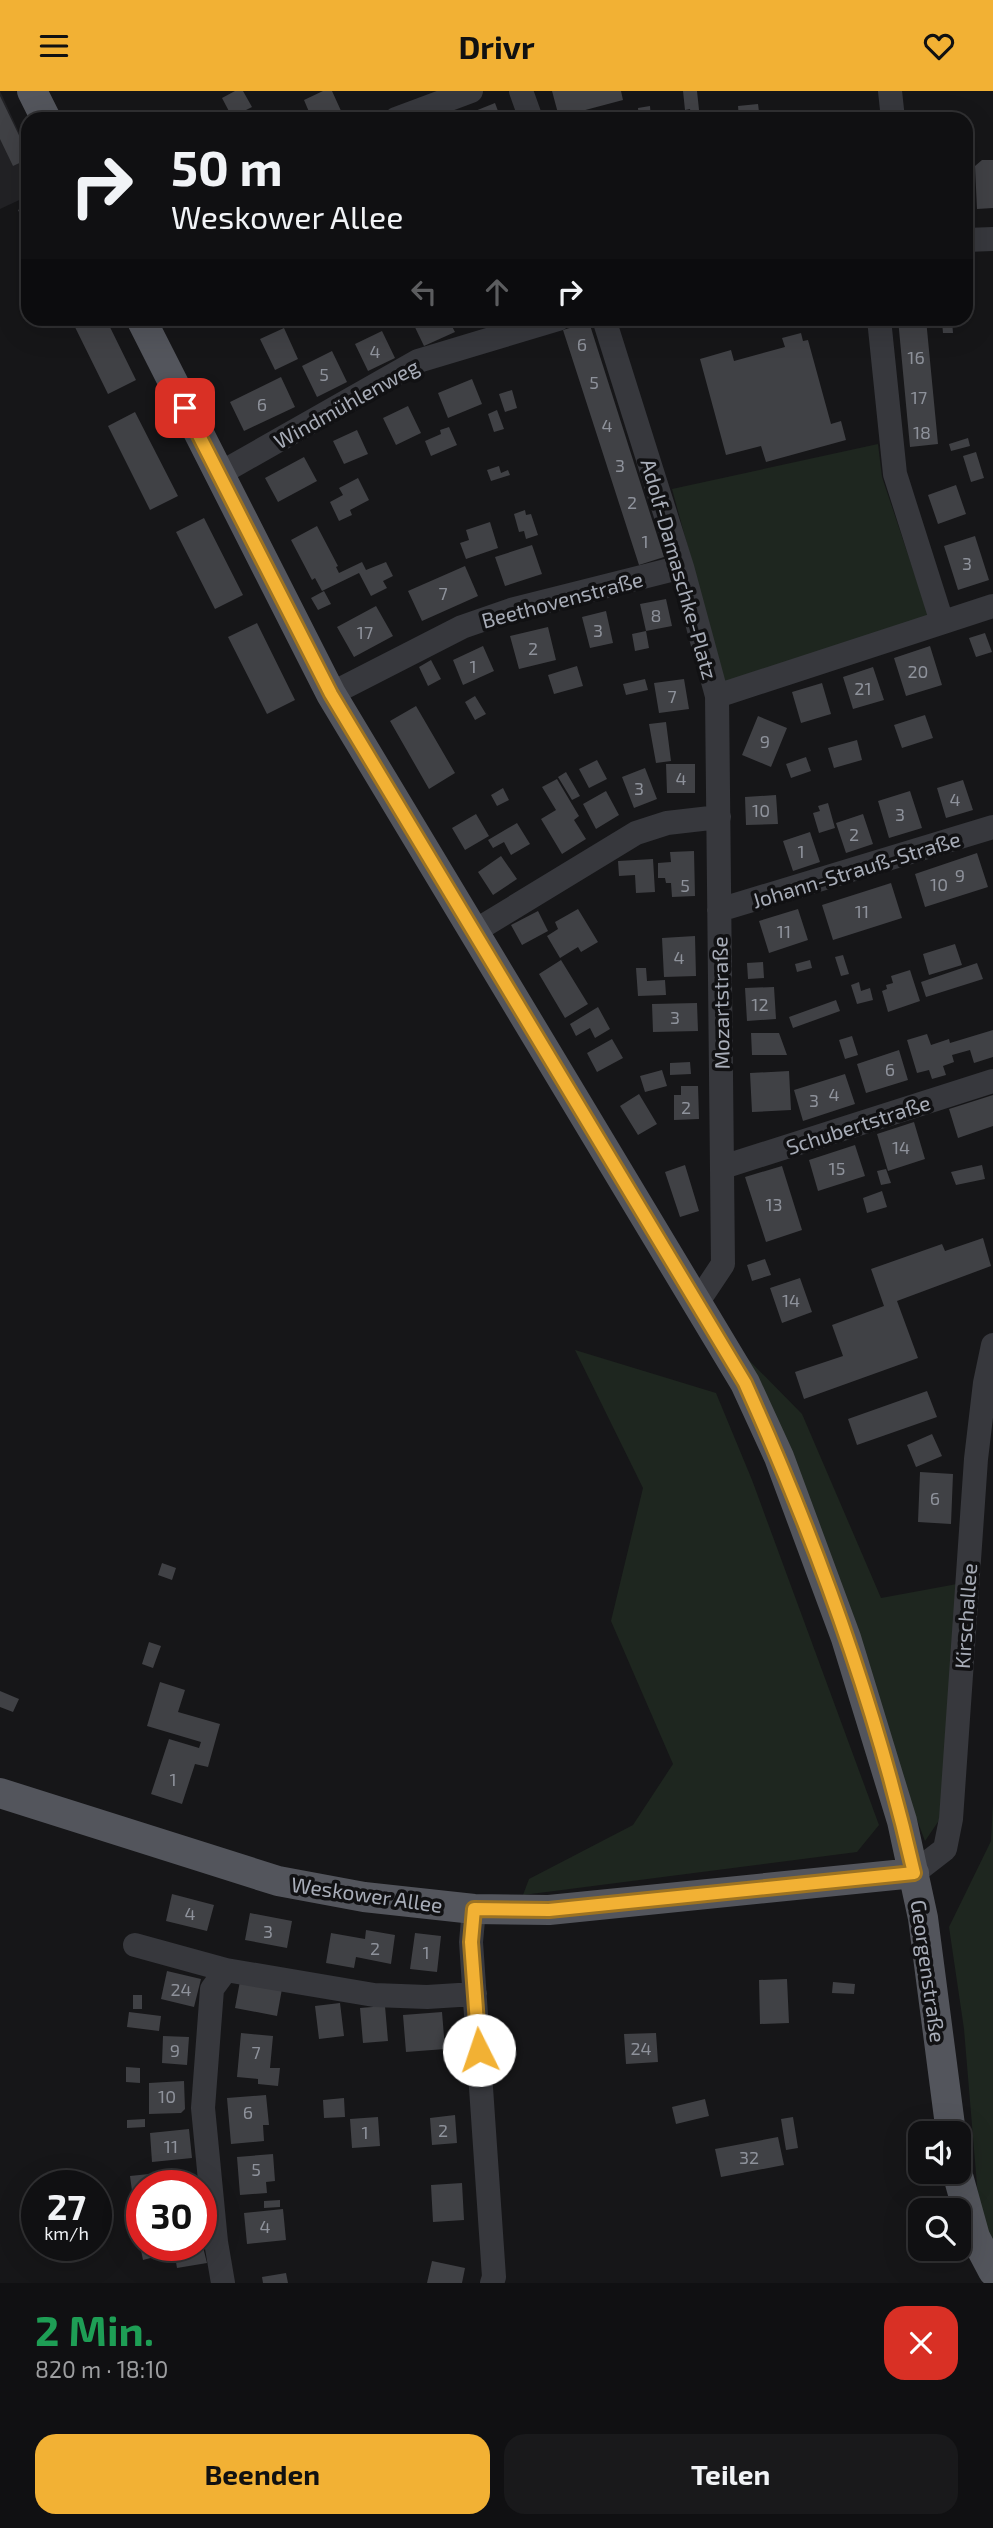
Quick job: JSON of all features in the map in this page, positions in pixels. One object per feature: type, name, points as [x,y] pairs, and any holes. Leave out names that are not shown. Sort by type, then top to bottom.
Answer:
[{"type":"main road","points":[[32,91],[42,112]]},
{"type":"main road","name":"Georgenstraße","points":[[145,326],[331,694],[745,1383],[779,1457],[846,1638],[902,1821],[931,1971],[950,2121]]},
{"type":"main road","name":"Weskower Allee","points":[[0,1793],[278,1881],[364,1897],[474,1909],[549,1910],[914,1873]]},
{"type":"main road","points":[[960,2184],[975,2237],[993,2271]]},
{"type":"street","points":[[415,112],[471,91]]},
{"type":"street","points":[[521,91],[528,112]]},
{"type":"street","points":[[890,91],[892,112]]},
{"type":"street","points":[[973,240],[993,239]]},
{"type":"street","name":"Windmühlenweg","points":[[219,474],[418,361],[535,326]]},
{"type":"street","name":"Adolf-Damaschke-Platz","points":[[606,326],[682,567],[717,696],[993,606]]},
{"type":"street","points":[[880,326],[895,474],[943,622]]},
{"type":"street","name":"Beethovenstraße","points":[[331,694],[463,627],[511,610],[682,567]]},
{"type":"street","name":"Mozartstraße","points":[[698,1303],[723,1265],[717,696]]},
{"type":"street","points":[[475,931],[636,833],[667,823],[719,817]]},
{"type":"street","name":"Johann-Strauß-Straße","points":[[719,910],[993,827]]},
{"type":"street","name":"Schubertstraße","points":[[723,1167],[993,1081]]},
{"type":"street","name":"Kirschallee","points":[[914,1873],[945,1849],[951,1819],[975,1459],[993,1345]]},
{"type":"street","points":[[474,1909],[471,1942],[493,2264],[492,2283]]},
{"type":"street","points":[[135,1945],[219,1979],[374,1995],[427,1997],[475,1994]]},
{"type":"street","points":[[219,1979],[202,2108],[223,2283]]},
{"type":"shaded area","points":[[0,91],[21,137],[21,199],[0,209]]},
{"type":"shaded area","points":[[878,444],[882,477],[930,620],[725,684],[672,489]]},
{"type":"shaded area","points":[[575,1350],[716,1393],[752,1480],[879,1825],[857,1852],[523,1895],[529,1879],[633,1825],[673,1764],[611,1621],[643,1488]]},
{"type":"shaded area","points":[[740,1351],[802,1414],[881,1598],[957,1584],[940,1819],[925,1841]]},
{"type":"shaded area","points":[[993,1803],[993,2251],[979,2209],[964,2029],[949,1927],[991,1841]]},
{"type":"building","points":[[235,91],[243,91],[252,107],[242,112],[229,112],[222,98]]},
{"type":"building","points":[[323,91],[332,91],[342,112],[309,112],[304,100]]},
{"type":"building","points":[[552,91],[621,91],[623,100],[578,112],[558,112]]},
{"type":"building","points":[[683,91],[697,91],[699,112],[685,110]]},
{"type":"building","points":[[0,96],[21,140],[21,162],[13,166],[0,139]]},
{"type":"building","points":[[495,103],[498,112],[472,112]]},
{"type":"building","points":[[758,104],[759,112],[738,112],[738,106]]},
{"type":"building","points":[[650,106],[650,112],[638,112],[638,108]]},
{"type":"building","points":[[982,160],[993,160],[993,208],[977,209],[975,166]]},
{"type":"building","points":[[74,326],[109,326],[136,380],[108,394]]},
{"type":"building","points":[[414,326],[452,326],[455,332],[424,346]]},
{"type":"building","points":[[590,326],[664,557],[639,565],[563,330]]},
{"type":"building","points":[[899,326],[927,326],[938,444],[910,447]]},
{"type":"building","points":[[942,326],[952,326],[953,333],[943,333]]},
{"type":"building","points":[[284,328],[298,359],[275,370],[260,339]]},
{"type":"building","points":[[382,331],[395,358],[368,371],[355,344]]},
{"type":"building","points":[[801,333],[803,341],[808,340],[831,424],[841,421],[846,440],[766,462],[761,446],[726,455],[700,359],[731,350],[734,361],[785,347],[782,338]]},
{"type":"building","points":[[332,351],[347,382],[317,397],[302,366]]},
{"type":"building","points":[[281,377],[295,407],[244,431],[230,402]]},
{"type":"building","points":[[472,379],[482,404],[448,418],[438,393]]},
{"type":"building","points":[[512,390],[517,408],[505,412],[499,394]]},
{"type":"building","points":[[408,406],[421,433],[396,445],[383,418]]},
{"type":"building","points":[[497,410],[504,429],[494,432],[488,414]]},
{"type":"building","points":[[135,412],[178,496],[150,510],[108,426]]},
{"type":"building","points":[[449,427],[457,445],[431,456],[425,441]]},
{"type":"building","points":[[357,430],[368,454],[344,464],[333,441]]},
{"type":"building","points":[[968,438],[970,446],[951,451],[949,444]]},
{"type":"building","points":[[976,452],[984,478],[971,482],[963,456]]},
{"type":"building","points":[[304,457],[317,481],[278,502],[265,478]]},
{"type":"building","points":[[499,466],[501,473],[508,470],[510,475],[491,481],[487,470]]},
{"type":"building","points":[[358,478],[369,500],[350,510],[352,515],[339,521],[330,502],[343,495],[339,488]]},
{"type":"building","points":[[956,485],[966,514],[938,524],[928,495]]},
{"type":"building","points":[[525,510],[526,515],[531,514],[538,535],[526,539],[524,531],[519,532],[514,514]]},
{"type":"building","points":[[204,518],[243,595],[215,609],[176,532]]},
{"type":"building","points":[[490,522],[498,548],[466,559],[460,543],[469,540],[466,530]]},
{"type":"building","points":[[317,526],[339,573],[362,562],[366,570],[386,562],[393,576],[383,581],[387,588],[371,596],[359,573],[322,591],[315,578],[312,580],[291,540]]},
{"type":"building","points":[[975,536],[989,580],[958,590],[944,546]]},
{"type":"building","points":[[532,545],[542,574],[505,586],[495,557]]},
{"type":"building","points":[[465,566],[478,596],[422,621],[408,591]]},
{"type":"building","points":[[324,591],[331,604],[318,610],[311,598]]},
{"type":"building","points":[[666,599],[672,626],[646,631],[640,604]]},
{"type":"building","points":[[376,606],[393,636],[354,657],[337,627]]},
{"type":"building","points":[[606,611],[613,643],[590,648],[582,617]]},
{"type":"building","points":[[257,623],[295,700],[267,714],[228,637]]},
{"type":"building","points":[[548,627],[556,660],[519,669],[510,636]]},
{"type":"building","points":[[646,631],[649,648],[635,651],[632,634]]},
{"type":"building","points":[[985,633],[992,652],[976,657],[969,638]]},
{"type":"building","points":[[483,646],[494,671],[463,685],[453,660]]},
{"type":"building","points":[[930,646],[942,685],[906,696],[894,658]]},
{"type":"building","points":[[431,660],[441,679],[428,686],[419,667]]},
{"type":"building","points":[[577,666],[583,686],[554,694],[548,675]]},
{"type":"building","points":[[873,667],[884,700],[853,709],[843,677]]},
{"type":"building","points":[[645,679],[648,690],[626,695],[623,684]]},
{"type":"building","points":[[684,679],[689,709],[659,713],[654,683]]},
{"type":"building","points":[[822,683],[831,714],[801,723],[792,692]]},
{"type":"building","points":[[475,696],[486,714],[475,720],[465,702]]},
{"type":"building","points":[[416,706],[455,773],[429,789],[390,721]]},
{"type":"building","points":[[925,715],[933,738],[902,748],[894,725]]},
{"type":"building","points":[[758,716],[787,728],[771,767],[742,755]]},
{"type":"building","points":[[666,722],[671,761],[656,763],[649,724]]},
{"type":"building","points":[[857,740],[862,760],[834,768],[828,748]]},
{"type":"building","points":[[806,757],[811,771],[791,778],[786,764]]},
{"type":"building","points":[[597,760],[607,779],[589,788],[579,769]]},
{"type":"building","points":[[666,764],[695,764],[695,793],[667,793]]},
{"type":"building","points":[[645,768],[657,799],[634,808],[622,777]]},
{"type":"building","points":[[566,772],[580,796],[572,800],[558,777]]},
{"type":"building","points":[[557,779],[579,816],[574,820],[586,839],[562,854],[541,819],[556,810],[542,787]]},
{"type":"building","points":[[963,780],[973,810],[946,818],[937,788]]},
{"type":"building","points":[[503,788],[509,800],[497,806],[491,795]]},
{"type":"building","points":[[606,791],[619,815],[596,829],[583,804]]},
{"type":"building","points":[[910,791],[922,828],[889,838],[878,801]]},
{"type":"building","points":[[776,795],[778,824],[746,825],[745,797]]},
{"type":"building","points":[[828,803],[835,828],[819,833],[813,813],[820,811],[818,806]]},
{"type":"building","points":[[476,814],[489,836],[465,850],[452,828]]},
{"type":"building","points":[[863,814],[873,844],[846,853],[836,823]]},
{"type":"building","points":[[517,823],[530,844],[511,855],[504,842],[493,848],[488,840]]},
{"type":"building","points":[[810,832],[820,862],[793,871],[783,841]]},
{"type":"building","points":[[694,851],[695,896],[672,897],[671,883],[666,883],[665,878],[658,878],[658,863],[671,862],[670,852]]},
{"type":"building","points":[[977,853],[988,887],[925,907],[915,874]]},
{"type":"building","points":[[501,856],[517,879],[493,895],[478,872]]},
{"type":"building","points":[[653,859],[655,892],[636,893],[635,875],[619,876],[618,861]]},
{"type":"building","points":[[891,883],[902,918],[833,940],[822,905]]},
{"type":"building","points":[[578,909],[598,942],[581,952],[578,947],[560,958],[547,936],[558,929],[555,922]]},
{"type":"building","points":[[798,909],[808,940],[769,953],[759,921]]},
{"type":"building","points":[[538,911],[548,931],[522,945],[511,925]]},
{"type":"building","points":[[695,936],[696,976],[664,977],[662,938]]},
{"type":"building","points":[[955,944],[962,965],[929,975],[923,954]]},
{"type":"building","points":[[843,955],[849,974],[841,976],[835,957]]},
{"type":"building","points":[[561,960],[588,1004],[565,1018],[539,974]]},
{"type":"building","points":[[810,960],[812,968],[797,972],[795,964]]},
{"type":"building","points":[[763,962],[764,978],[748,979],[747,963]]},
{"type":"building","points":[[977,963],[983,979],[926,997],[921,982]]},
{"type":"building","points":[[636,968],[646,968],[647,981],[665,980],[666,995],[638,996]]},
{"type":"building","points":[[910,970],[920,1001],[888,1012],[882,991],[887,989],[886,985],[893,983],[891,976]]},
{"type":"building","points":[[859,982],[861,991],[870,988],[873,1000],[857,1004],[851,985]]},
{"type":"building","points":[[774,987],[776,1019],[747,1021],[745,988]]},
{"type":"building","points":[[836,1000],[840,1011],[793,1028],[789,1017]]},
{"type":"building","points":[[697,1003],[698,1031],[653,1032],[652,1004]]},
{"type":"building","points":[[598,1007],[610,1029],[595,1038],[590,1028],[576,1036],[570,1024]]},
{"type":"building","points":[[993,1030],[993,1057],[974,1063],[970,1050],[952,1055],[954,1062],[943,1066],[946,1075],[932,1079],[929,1070],[917,1073],[907,1040],[927,1034],[931,1045],[949,1039],[950,1043]]},
{"type":"building","points":[[751,1033],[779,1033],[787,1055],[752,1055]]},
{"type":"building","points":[[852,1036],[858,1055],[845,1059],[839,1040]]},
{"type":"building","points":[[612,1039],[623,1058],[597,1072],[587,1053]]},
{"type":"building","points":[[899,1050],[908,1080],[866,1093],[857,1064]]},
{"type":"building","points":[[690,1062],[691,1074],[670,1075],[670,1063]]},
{"type":"building","points":[[662,1070],[667,1086],[645,1092],[640,1076]]},
{"type":"building","points":[[789,1071],[791,1110],[752,1112],[750,1073]]},
{"type":"building","points":[[845,1074],[855,1104],[803,1121],[794,1090]]},
{"type":"building","points":[[681,1086],[698,1086],[699,1119],[674,1120],[674,1095],[681,1095]]},
{"type":"building","points":[[639,1094],[657,1124],[638,1135],[620,1106]]},
{"type":"building","points":[[993,1095],[993,1126],[958,1138],[949,1109]]},
{"type":"building","points":[[914,1122],[925,1159],[888,1171],[877,1134]]},
{"type":"building","points":[[855,1145],[865,1176],[818,1191],[809,1160]]},
{"type":"building","points":[[685,1165],[699,1211],[680,1217],[665,1172]]},
{"type":"building","points":[[982,1165],[985,1179],[956,1185],[951,1172]]},
{"type":"building","points":[[782,1166],[802,1230],[766,1242],[745,1177]]},
{"type":"building","points":[[886,1169],[891,1183],[881,1185],[877,1171]]},
{"type":"building","points":[[882,1191],[887,1207],[867,1213],[863,1198]]},
{"type":"building","points":[[983,1238],[991,1266],[897,1301],[918,1358],[804,1399],[795,1372],[843,1356],[832,1325],[884,1306],[871,1269],[942,1244],[945,1251]]},
{"type":"building","points":[[765,1259],[771,1275],[752,1281],[747,1265]]},
{"type":"building","points":[[800,1278],[812,1312],[782,1323],[770,1288]]},
{"type":"building","points":[[927,1391],[937,1417],[857,1445],[848,1419]]},
{"type":"building","points":[[932,1434],[942,1456],[916,1467],[907,1445]]},
{"type":"building","points":[[920,1472],[953,1474],[951,1524],[918,1522]]},
{"type":"building","points":[[162,1563],[176,1568],[172,1580],[158,1575]]},
{"type":"building","points":[[149,1642],[161,1646],[153,1668],[142,1664]]},
{"type":"building","points":[[160,1682],[185,1690],[178,1712],[220,1724],[208,1767],[195,1764],[182,1804],[151,1794],[169,1739],[199,1748],[201,1742],[147,1726]]},
{"type":"building","points":[[0,1691],[19,1699],[13,1712],[0,1707]]},
{"type":"building","points":[[172,1894],[214,1905],[207,1931],[166,1921]]},
{"type":"building","points":[[250,1913],[292,1921],[287,1948],[245,1940]]},
{"type":"building","points":[[366,1930],[395,1935],[391,1964],[356,1957],[354,1968],[326,1963],[331,1933],[365,1939]]},
{"type":"building","points":[[415,1933],[441,1936],[437,1972],[410,1969]]},
{"type":"building","points":[[167,1971],[201,1979],[194,2007],[161,1999]]},
{"type":"building","points":[[787,1979],[789,2023],[760,2024],[759,1980]]},
{"type":"building","points":[[240,1981],[282,1989],[277,2016],[235,2008]]},
{"type":"building","points":[[833,1982],[855,1984],[854,1994],[832,1993]]},
{"type":"building","points":[[133,1995],[142,1995],[142,2009],[133,2009]]},
{"type":"building","points":[[340,2003],[344,2036],[319,2039],[315,2006]]},
{"type":"building","points":[[385,2006],[388,2041],[363,2043],[360,2008]]},
{"type":"building","points":[[129,2012],[161,2016],[159,2031],[127,2027]]},
{"type":"building","points":[[442,2012],[445,2049],[406,2052],[403,2015]]},
{"type":"building","points":[[241,2033],[273,2036],[270,2068],[280,2068],[278,2086],[258,2084],[258,2079],[237,2077]]},
{"type":"building","points":[[656,2033],[658,2062],[626,2064],[624,2034]]},
{"type":"building","points":[[163,2036],[189,2037],[187,2065],[162,2063]]},
{"type":"building","points":[[126,2067],[140,2068],[140,2083],[126,2082]]},
{"type":"building","points":[[184,2081],[185,2109],[181,2113],[149,2114],[149,2083]]},
{"type":"building","points":[[266,2095],[269,2125],[263,2125],[264,2141],[231,2144],[227,2098]]},
{"type":"building","points":[[344,2098],[345,2117],[324,2118],[323,2100]]},
{"type":"building","points":[[705,2099],[709,2116],[676,2124],[672,2107]]},
{"type":"building","points":[[455,2115],[457,2143],[432,2145],[430,2118]]},
{"type":"building","points":[[378,2117],[380,2146],[352,2148],[350,2119]]},
{"type":"building","points":[[793,2117],[798,2148],[786,2150],[781,2119]]},
{"type":"building","points":[[145,2119],[145,2127],[127,2128],[127,2120]]},
{"type":"building","points":[[189,2129],[192,2158],[152,2162],[150,2133]]},
{"type":"building","points":[[778,2137],[784,2165],[721,2177],[715,2149]]},
{"type":"building","points":[[273,2154],[275,2181],[266,2182],[267,2193],[240,2195],[237,2157]]},
{"type":"building","points":[[462,2183],[464,2220],[433,2222],[431,2185]]},
{"type":"building","points":[[280,2200],[280,2207],[264,2208],[264,2201]]},
{"type":"building","points":[[283,2209],[286,2240],[247,2244],[244,2213]]},
{"type":"building","points":[[176,2261],[207,2263],[177,2268]]},
{"type":"building","points":[[432,2261],[465,2268],[462,2283],[427,2283]]},
{"type":"building","points":[[286,2273],[288,2283],[263,2283],[262,2277]]},
{"type":"route","points":[[185,408],[331,694],[745,1383],[779,1457],[846,1638],[902,1821],[914,1873],[549,1910],[474,1909],[471,1942],[479,2050]]}]
